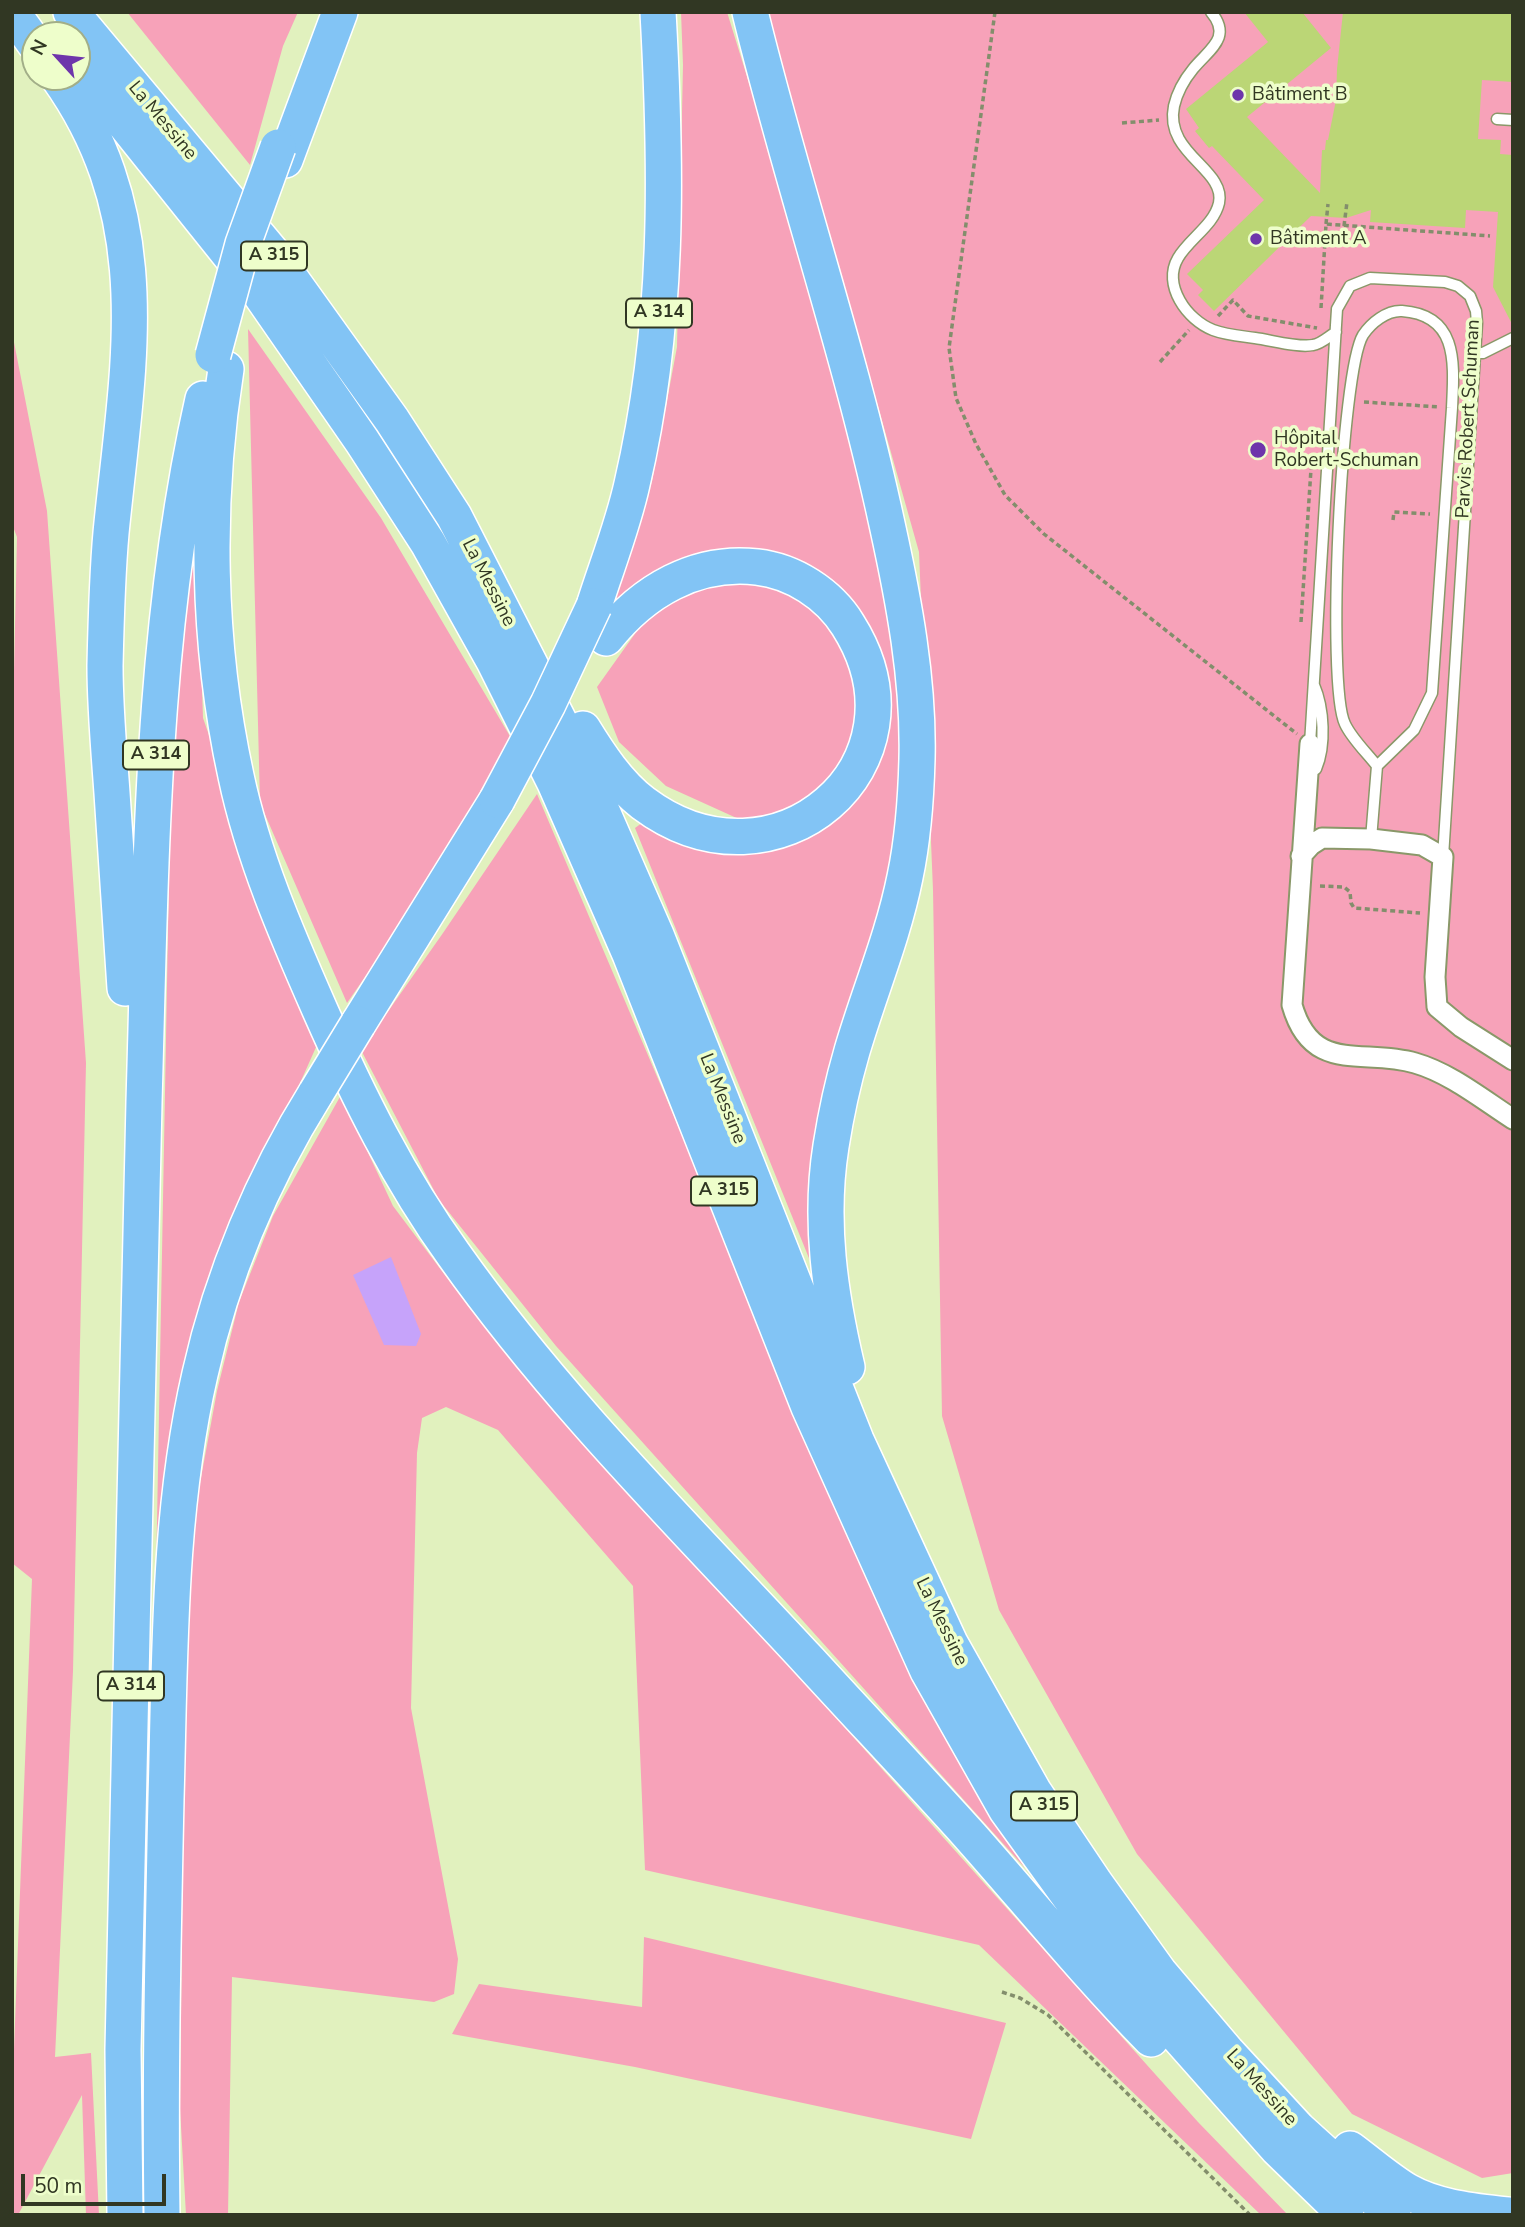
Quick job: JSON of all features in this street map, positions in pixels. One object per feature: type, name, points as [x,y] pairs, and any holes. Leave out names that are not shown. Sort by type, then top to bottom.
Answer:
[{"type":"highway","name":"La Messine","points":[[71,12],[273,254],[392,419],[454,516],[584,770],[645,910],[856,1440],[950,1643],[1034,1792],[1159,1972],[1227,2052],[1298,2129],[1394,2215]]},
{"type":"highway","name":"A 314","points":[[125,2215],[123,2050],[142,1158],[147,937],[159,704],[192,445],[219,362],[243,244],[338,12]]},
{"type":"highway","name":"A 314","points":[[162,2215],[161,2056],[171,1619],[189,1432],[200,1373],[232,1267],[277,1162],[316,1093],[425,919],[500,808],[594,606],[632,486],[657,337],[663,267],[664,190],[658,12]]},
{"type":"highway","points":[[750,12],[773,108],[873,459],[897,570],[912,666],[917,757],[914,816],[905,876],[890,935],[852,1051],[839,1101],[830,1150],[826,1199],[830,1285],[850,1380],[856,1440]]},
{"type":"highway","name":"La Messine","points":[[91,81],[254,285],[421,532],[494,661],[555,783],[630,954],[809,1407],[928,1671],[1006,1809],[1137,1990],[1278,2148],[1334,2203]]},
{"type":"highway","points":[[67,91],[86,120],[110,180],[121,216],[129,270],[131,318],[111,537],[105,669],[122,932],[128,1097],[142,1158]]},
{"type":"highway","points":[[219,362],[220,407],[212,535],[214,622],[223,706],[236,779],[257,851],[282,921],[338,1049],[393,1160],[453,1255],[493,1307],[561,1391],[641,1481],[967,1833],[1118,2005],[1280,2172],[1334,2203]]},
{"type":"highway","points":[[454,516],[595,748],[625,787],[664,817],[699,831],[732,838],[772,833],[795,826],[814,815],[838,793],[859,766],[873,720],[874,697],[866,655],[845,619],[817,592],[785,573],[743,565],[710,567],[661,587],[645,598],[606,638],[590,662],[500,808]]},
{"type":"highway","points":[[1298,2129],[1344,2145],[1408,2191],[1437,2203],[1467,2211],[1507,2215]]},
{"type":"street","points":[[1310,744],[1292,1005],[1297,1023],[1307,1037],[1329,1053],[1414,1062],[1437,1071],[1513,1119]]},
{"type":"street","points":[[1301,856],[1322,838],[1371,839],[1422,845],[1443,857],[1434,977],[1437,1007],[1461,1027],[1513,1060]]},
{"type":"lane","points":[[1211,12],[1219,25],[1217,44],[1192,70],[1180,88],[1172,119],[1179,143],[1214,181],[1219,191],[1219,203],[1213,215],[1177,259],[1172,275],[1175,291],[1184,307],[1210,330],[1228,335],[1312,345],[1336,332]]},
{"type":"lane","points":[[1496,119],[1513,120]]},
{"type":"lane","name":"Parvis Robert Schuman","points":[[1310,744],[1337,309],[1350,286],[1370,278],[1444,282],[1458,286],[1470,296],[1476,311],[1475,353],[1443,857]]},
{"type":"lane","name":"Parvis Robert Schuman","points":[[1395,311],[1405,311],[1431,317],[1443,330],[1454,364],[1432,693],[1414,730],[1377,766],[1345,723],[1338,684],[1336,587],[1349,401],[1355,361],[1363,336],[1378,319],[1395,311]]},
{"type":"lane","points":[[1475,353],[1483,353],[1513,338]]},
{"type":"lane","name":"Parvis Robert Schuman","points":[[1307,789],[1318,764],[1321,737],[1320,700],[1312,681]]},
{"type":"lane","points":[[1371,839],[1377,766]]},
{"type":"path","points":[[995,12],[948,348],[956,398],[976,444],[1005,495],[1044,534],[1310,744]]},
{"type":"path","points":[[1122,123],[1172,119]]},
{"type":"path","points":[[1344,226],[1347,202]]},
{"type":"path","points":[[1326,224],[1328,204]]},
{"type":"path","points":[[1349,401],[1452,408]]},
{"type":"path","points":[[1393,520],[1394,512],[1445,516]]},
{"type":"path","points":[[1299,885],[1344,887],[1350,892],[1354,908],[1439,914]]},
{"type":"path","points":[[1002,1992],[1020,1998],[1048,2015],[1250,2215]]},
{"type":"shaded area","points":[[127,12],[298,12],[283,46],[250,165]]},
{"type":"shaded area","points":[[681,12],[727,12],[850,409],[896,646],[904,773],[892,888],[817,1278],[635,828],[650,817],[683,838],[840,813],[883,672],[874,640],[855,610],[761,553],[610,613],[652,481],[677,347],[683,65]]},
{"type":"shaded area","points":[[767,12],[1513,12],[1513,2173],[1482,2178],[1352,2114],[1137,1854],[999,1610],[942,1416],[933,890],[919,552]]},
{"type":"shaded area","points":[[248,329],[381,518],[514,743],[465,833],[347,1003],[260,803]]},
{"type":"shaded area","points":[[12,332],[47,511],[86,1063],[73,1671],[55,2057],[91,2053],[99,2215],[86,2215],[82,2095],[18,2215],[12,2215],[12,2101],[32,1579],[12,1563],[12,760],[17,537],[12,524]]},
{"type":"shaded area","points":[[197,537],[203,718],[317,1045],[229,1242],[156,1576],[171,769],[180,650]]},
{"type":"shaded area","points":[[734,577],[781,583],[840,633],[858,674],[861,711],[835,780],[778,818],[741,820],[666,786],[619,742],[597,687],[644,621],[691,588]]},
{"type":"shaded area","points":[[537,794],[749,1293],[848,1535],[917,1688],[1025,1868],[556,1346],[439,1200],[361,1050]]},
{"type":"shaded area","points":[[341,1095],[393,1206],[472,1311],[1198,2122],[1288,2215],[1261,2215],[979,1945],[645,1870],[633,1586],[498,1430],[446,1407],[422,1418],[417,1453],[411,1708],[458,1959],[454,1994],[434,2002],[232,1977],[228,2215],[186,2215],[180,2109],[186,1559],[217,1391],[239,1302],[273,1216]]},
{"type":"shaded area","points":[[391,1257],[421,1334],[416,1346],[384,1345],[353,1275]]},
{"type":"shaded area","points":[[644,1937],[1006,2023],[971,2139],[635,2067],[452,2034],[479,1984],[642,2007]]},
{"type":"building","points":[[1244,12],[1302,12],[1331,48],[1247,117],[1320,193],[1322,150],[1325,150],[1328,140],[1336,100],[1343,12],[1513,12],[1513,82],[1482,80],[1478,139],[1501,140],[1500,154],[1513,155],[1513,326],[1493,287],[1498,212],[1466,210],[1465,228],[1370,222],[1371,210],[1346,218],[1311,216],[1214,311],[1198,295],[1203,290],[1187,274],[1264,200],[1212,146],[1209,148],[1195,131],[1199,128],[1186,109],[1268,42]]},
{"type":"place","name":"Bâtiment B","points":[[1238,95]]},
{"type":"place","name":"Bâtiment A","points":[[1256,239]]},
{"type":"place","name":"Hôpital Robert-Schuman","points":[[1258,450]]}]
